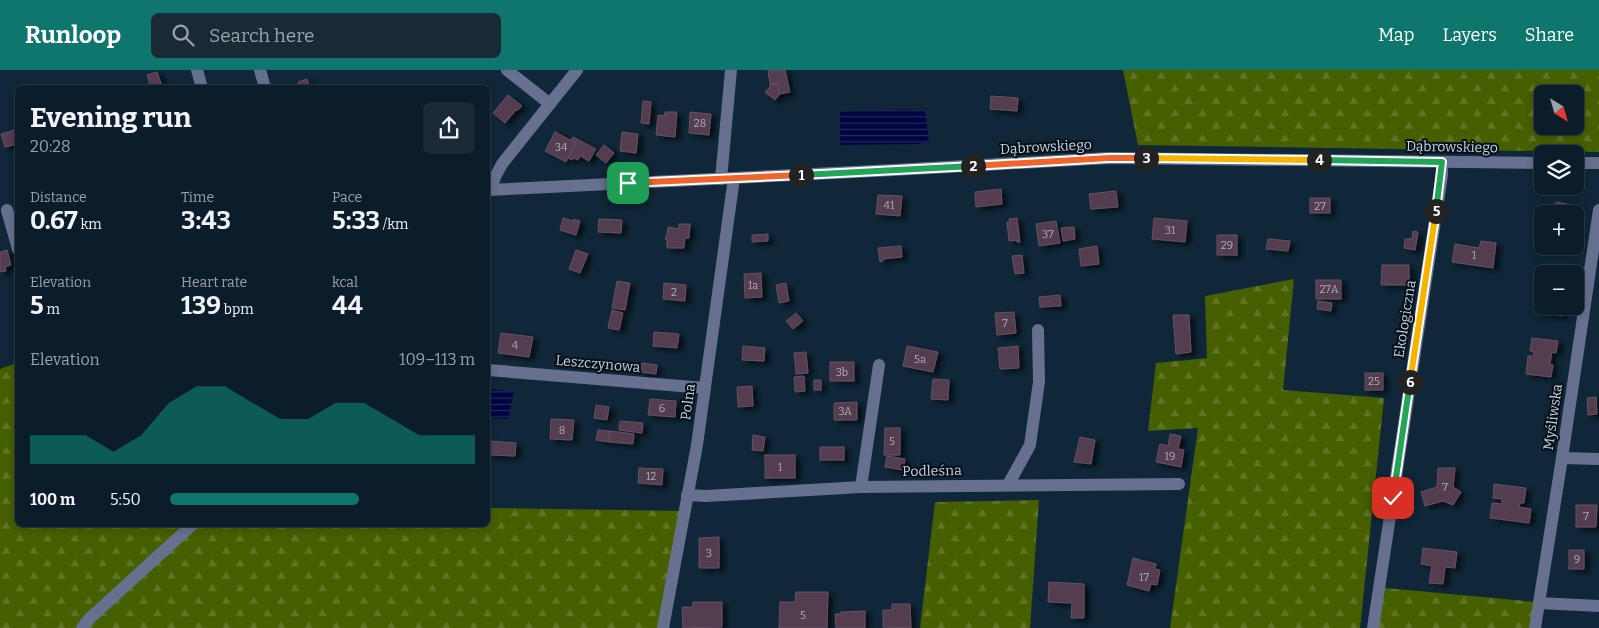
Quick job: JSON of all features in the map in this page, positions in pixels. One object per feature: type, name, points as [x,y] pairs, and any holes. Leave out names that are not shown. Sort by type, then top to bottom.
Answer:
[{"type":"street","points":[[197,70],[201,85]]},
{"type":"street","points":[[260,70],[264,85]]},
{"type":"street","points":[[507,70],[550,104]]},
{"type":"street","points":[[490,188],[502,164],[578,70]]},
{"type":"street","name":"Polna","points":[[663,628],[697,445],[705,388],[728,179],[731,70]]},
{"type":"street","name":"Dąbrowskiego","points":[[490,190],[1109,158],[1534,163]]},
{"type":"street","name":"Ekologiczna","points":[[1373,628],[1442,175],[1442,162]]},
{"type":"street","points":[[1584,163],[1599,163]]},
{"type":"street","points":[[8,210],[15,237]]},
{"type":"street","name":"Myśliwska","points":[[1535,628],[1599,210]]},
{"type":"street","points":[[1008,485],[1030,445],[1039,382],[1038,330]]},
{"type":"street","points":[[861,487],[879,364]]},
{"type":"street","name":"Leszczynowa","points":[[490,370],[705,388]]},
{"type":"street","points":[[1562,458],[1599,459]]},
{"type":"street","name":"Podleśna","points":[[687,495],[706,496],[861,487],[1179,484]]},
{"type":"street","points":[[82,628],[89,619],[190,527]]},
{"type":"street","points":[[1539,603],[1599,606]]},
{"type":"green space","points":[[1123,70],[1599,70],[1599,152],[1584,152],[1584,145],[1534,145],[1534,151],[1138,145]]},
{"type":"green space","points":[[1294,279],[1283,390],[1384,398],[1360,628],[1170,628],[1198,428],[1148,431],[1156,363],[1207,358],[1205,296]]},
{"type":"green space","points":[[15,364],[15,527],[490,527],[490,508],[685,511],[665,628],[0,628],[0,369]]},
{"type":"green space","points":[[1039,500],[1030,628],[920,628],[935,502]]},
{"type":"green space","points":[[1385,588],[1536,602],[1532,628],[1377,628]]},
{"type":"shaded area","points":[[925,110],[929,141],[919,144],[840,145],[840,112]]},
{"type":"shaded area","points":[[490,389],[514,392],[508,419],[490,418]]},
{"type":"building","points":[[768,70],[785,70],[790,92],[779,94],[778,83],[770,84]]},
{"type":"building","points":[[157,72],[162,85],[150,85],[147,75]]},
{"type":"building","points":[[307,79],[309,85],[299,85],[298,82]]},
{"type":"building","points":[[770,84],[778,84],[779,95],[775,100],[765,92],[770,87]]},
{"type":"building","points":[[508,95],[522,106],[505,123],[493,113]]},
{"type":"building","points":[[991,96],[1018,98],[1017,111],[990,109]]},
{"type":"building","points":[[643,101],[651,102],[649,124],[641,123]]},
{"type":"building","points":[[665,112],[677,112],[675,137],[656,135],[658,115],[664,116]]},
{"type":"building","points":[[690,112],[711,114],[709,135],[689,133]]},
{"type":"building","points":[[15,130],[15,145],[5,147],[1,134]]},
{"type":"building","points":[[555,132],[576,143],[566,162],[545,151]]},
{"type":"building","points":[[622,132],[638,134],[636,153],[620,151]]},
{"type":"building","points":[[573,137],[596,149],[589,161],[580,156],[578,160],[568,158],[576,143],[571,140]]},
{"type":"building","points":[[604,145],[614,153],[606,163],[596,155]]},
{"type":"building","points":[[1001,189],[1002,204],[976,207],[975,192]]},
{"type":"building","points":[[1116,191],[1118,207],[1091,209],[1089,194]]},
{"type":"building","points":[[878,195],[902,196],[900,216],[876,214]]},
{"type":"building","points":[[1310,198],[1330,198],[1330,213],[1310,213]]},
{"type":"building","points":[[1556,202],[1572,205],[1556,205]]},
{"type":"building","points":[[563,218],[580,221],[576,235],[560,230]]},
{"type":"building","points":[[1017,218],[1020,242],[1017,242],[1017,240],[1009,241],[1007,222],[1010,222],[1009,219]]},
{"type":"building","points":[[1154,218],[1187,221],[1185,242],[1152,239]]},
{"type":"building","points":[[599,219],[622,220],[621,233],[598,232]]},
{"type":"building","points":[[1056,221],[1060,243],[1039,246],[1036,224]]},
{"type":"building","points":[[679,224],[690,224],[689,238],[685,238],[684,248],[667,248],[667,240],[665,239],[668,227],[679,229]]},
{"type":"building","points":[[1074,227],[1075,239],[1063,241],[1061,228]]},
{"type":"building","points":[[1413,231],[1418,232],[1415,250],[1404,248],[1405,239],[1412,239]]},
{"type":"building","points":[[768,234],[768,241],[752,242],[752,235]]},
{"type":"building","points":[[1217,235],[1237,235],[1237,255],[1217,255]]},
{"type":"building","points":[[1268,239],[1290,241],[1288,251],[1266,249]]},
{"type":"building","points":[[1481,241],[1496,243],[1493,268],[1452,262],[1455,244],[1479,248]]},
{"type":"building","points":[[901,246],[902,257],[883,259],[880,262],[878,248]]},
{"type":"building","points":[[1097,246],[1099,264],[1081,266],[1079,249]]},
{"type":"building","points":[[7,250],[11,265],[5,267],[6,271],[0,272],[0,252]]},
{"type":"building","points":[[576,250],[588,254],[580,273],[569,269]]},
{"type":"building","points":[[1022,255],[1024,273],[1015,274],[1012,256]]},
{"type":"building","points":[[1382,265],[1409,265],[1409,285],[1381,285]]},
{"type":"building","points":[[761,273],[762,297],[745,298],[744,274]]},
{"type":"building","points":[[1316,280],[1341,280],[1341,299],[1316,299]]},
{"type":"building","points":[[617,281],[630,283],[625,310],[612,308]]},
{"type":"building","points":[[664,283],[686,285],[685,301],[663,299]]},
{"type":"building","points":[[786,283],[789,301],[779,303],[776,285]]},
{"type":"building","points":[[1060,295],[1061,306],[1040,307],[1039,297]]},
{"type":"building","points":[[1318,301],[1332,303],[1331,311],[1317,309]]},
{"type":"building","points":[[612,310],[623,313],[619,330],[608,328]]},
{"type":"building","points":[[1014,312],[1016,333],[997,335],[995,313]]},
{"type":"building","points":[[796,313],[803,321],[793,329],[786,321]]},
{"type":"building","points":[[1173,315],[1189,315],[1191,352],[1176,354]]},
{"type":"building","points":[[654,332],[679,334],[677,348],[653,346]]},
{"type":"building","points":[[501,333],[533,337],[529,357],[498,353]]},
{"type":"building","points":[[1532,338],[1558,341],[1556,353],[1552,352],[1550,364],[1553,365],[1551,377],[1526,374],[1528,356],[1534,356],[1534,352],[1530,351]]},
{"type":"building","points":[[743,346],[765,348],[764,361],[742,360]]},
{"type":"building","points":[[907,346],[938,352],[933,372],[903,366]]},
{"type":"building","points":[[1018,346],[1019,368],[1000,369],[998,348]]},
{"type":"building","points":[[806,352],[808,373],[796,374],[794,353]]},
{"type":"building","points":[[830,362],[854,362],[854,381],[830,381]]},
{"type":"building","points":[[642,363],[657,365],[656,374],[641,372]]},
{"type":"building","points":[[1365,373],[1383,373],[1383,390],[1365,390]]},
{"type":"building","points":[[804,376],[805,391],[795,392],[794,377]]},
{"type":"building","points":[[933,379],[949,380],[948,400],[931,399]]},
{"type":"building","points":[[814,380],[821,380],[821,390],[814,390]]},
{"type":"building","points":[[752,386],[753,406],[738,407],[737,387]]},
{"type":"building","points":[[1596,397],[1597,414],[1588,415],[1587,398]]},
{"type":"building","points":[[650,399],[676,401],[675,417],[648,415]]},
{"type":"building","points":[[857,402],[857,420],[834,420],[834,403]]},
{"type":"building","points":[[596,405],[609,407],[607,420],[594,418]]},
{"type":"building","points":[[551,419],[574,420],[572,440],[550,439]]},
{"type":"building","points":[[620,421],[643,423],[642,433],[619,430]]},
{"type":"building","points":[[885,428],[900,428],[900,455],[884,455]]},
{"type":"building","points":[[598,430],[610,431],[609,442],[596,440]]},
{"type":"building","points":[[610,431],[634,434],[633,444],[609,442]]},
{"type":"building","points":[[1170,434],[1181,436],[1178,449],[1184,450],[1181,467],[1156,462],[1160,444],[1168,446]]},
{"type":"building","points":[[753,435],[765,437],[763,451],[752,450]]},
{"type":"building","points":[[1080,437],[1095,440],[1091,464],[1074,462]]},
{"type":"building","points":[[490,441],[516,443],[515,456],[490,455]]},
{"type":"building","points":[[820,447],[844,447],[844,460],[820,460]]},
{"type":"building","points":[[765,455],[795,455],[795,478],[765,478]]},
{"type":"building","points":[[887,456],[905,459],[903,470],[885,467]]},
{"type":"building","points":[[639,468],[663,469],[662,485],[638,483]]},
{"type":"building","points":[[1438,468],[1455,468],[1453,487],[1461,492],[1453,505],[1443,501],[1425,506],[1421,492],[1437,487]]},
{"type":"building","points":[[1494,484],[1526,488],[1524,503],[1520,503],[1519,507],[1531,509],[1529,523],[1490,518],[1492,503],[1502,504],[1502,499],[1493,498]]},
{"type":"building","points":[[1576,505],[1597,505],[1596,527],[1576,527]]},
{"type":"building","points":[[719,537],[719,568],[699,568],[699,538]]},
{"type":"building","points":[[1423,548],[1457,552],[1455,568],[1445,567],[1443,584],[1429,583],[1432,566],[1421,564]]},
{"type":"building","points":[[1569,550],[1584,550],[1584,569],[1569,569]]},
{"type":"building","points":[[1133,558],[1156,564],[1155,569],[1160,570],[1157,585],[1151,584],[1149,591],[1127,585]]},
{"type":"building","points":[[1049,582],[1084,584],[1084,618],[1071,618],[1072,603],[1048,602]]},
{"type":"building","points":[[796,592],[828,592],[827,628],[779,628],[780,602],[795,602]]},
{"type":"building","points":[[693,602],[722,602],[722,627],[683,628],[682,607],[693,607]]},
{"type":"building","points":[[892,604],[910,604],[911,628],[883,627],[883,610],[892,610]]},
{"type":"building","points":[[865,611],[865,628],[836,628],[835,614]]},
{"type":"route","points":[[628,183],[1109,158],[1442,162],[1442,175],[1393,498]]}]
